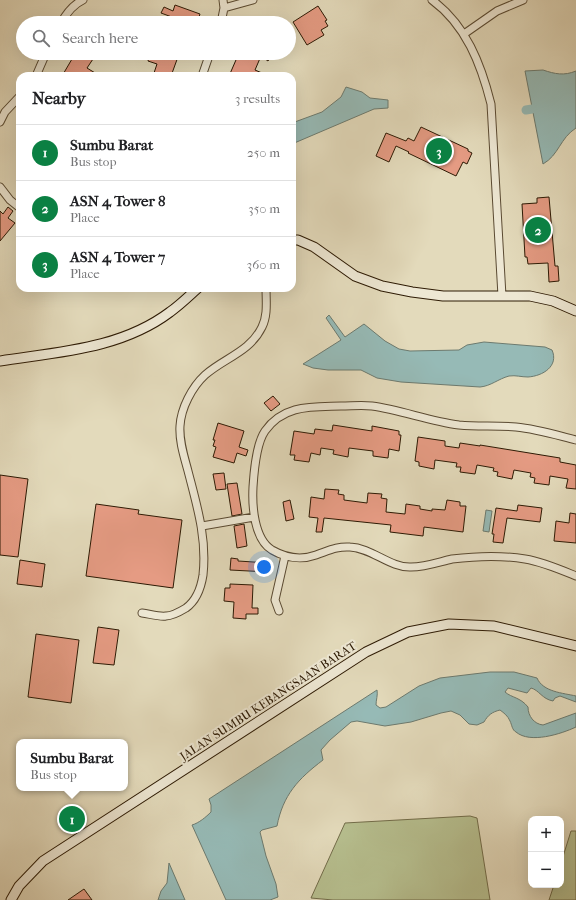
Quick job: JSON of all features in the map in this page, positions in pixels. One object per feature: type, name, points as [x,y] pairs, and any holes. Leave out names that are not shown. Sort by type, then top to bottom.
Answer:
[{"type":"street","points":[[65,16],[80,1],[83,0]]},
{"type":"street","points":[[222,16],[223,4],[253,0]]},
{"type":"street","points":[[432,0],[451,16],[464,34],[484,75],[491,104],[502,296]]},
{"type":"street","points":[[464,34],[497,11],[523,0]]},
{"type":"street","points":[[38,72],[43,60]]},
{"type":"street","points":[[203,72],[208,60]]},
{"type":"street","points":[[0,122],[5,112],[16,100]]},
{"type":"street","points":[[0,187],[10,200],[16,205]]},
{"type":"street","points":[[296,240],[314,247],[356,276],[382,286],[443,296],[530,296],[553,301],[576,311]]},
{"type":"street","points":[[0,361],[79,350],[110,342],[139,331],[169,313],[193,292]]},
{"type":"street","points":[[142,614],[167,616],[182,610],[193,603],[201,587],[205,560],[202,526],[182,446],[180,426],[185,406],[193,390],[205,375],[252,341],[262,326],[267,308],[266,292]]},
{"type":"street","points":[[576,440],[534,429],[459,425],[371,406],[306,407],[290,410],[277,418],[265,431],[259,444],[254,477],[253,502],[254,517],[262,539],[270,549],[285,556],[301,558],[314,556],[334,548],[348,546],[361,548],[396,565],[410,567],[479,556],[506,556],[527,559],[551,566],[576,576]]},
{"type":"street","points":[[202,526],[254,517]]},
{"type":"street","points":[[279,611],[275,600],[285,556]]},
{"type":"street","name":"JALAN SUMBU KEBANGSAAN BARAT","points":[[12,900],[19,886],[43,861],[366,652],[408,632],[449,624],[494,626],[576,646]]},
{"type":"green space","points":[[470,816],[477,818],[490,900],[333,900],[311,898],[345,823]]},
{"type":"green space","points":[[571,831],[576,831],[576,900],[549,900],[553,888],[564,888],[564,853]]},
{"type":"water","points":[[543,70],[560,74],[567,74],[576,71],[576,128],[566,137],[553,156],[543,164],[525,71]]},
{"type":"water","points":[[346,87],[362,92],[370,98],[388,100],[388,108],[374,109],[296,142],[296,122],[322,112],[341,97]]},
{"type":"water","points":[[329,315],[345,337],[364,324],[385,341],[399,349],[410,351],[459,350],[467,345],[484,342],[545,347],[552,350],[554,356],[548,369],[539,375],[528,377],[509,376],[480,387],[401,382],[377,378],[361,370],[328,370],[313,368],[303,364],[341,340],[326,318]]},
{"type":"water","points":[[486,510],[492,511],[489,532],[483,531]]},
{"type":"water","points":[[490,672],[514,672],[537,678],[540,683],[549,689],[576,696],[576,702],[560,696],[555,698],[553,701],[531,688],[527,693],[508,688],[505,692],[519,699],[525,704],[528,707],[530,716],[537,723],[543,725],[576,713],[576,727],[546,737],[537,738],[522,736],[513,729],[508,718],[500,710],[492,713],[484,722],[477,725],[469,724],[460,715],[451,711],[411,722],[385,726],[357,721],[351,722],[321,750],[323,760],[306,774],[293,788],[283,805],[277,826],[262,830],[260,832],[266,856],[276,884],[278,897],[270,900],[226,900],[192,825],[205,818],[211,812],[209,799],[377,690],[376,705],[380,708],[386,707],[419,686],[440,678]]},
{"type":"water","points":[[169,863],[185,900],[158,900],[161,891],[167,883]]},
{"type":"building","points":[[175,5],[200,14],[199,16],[169,16],[161,13],[164,7],[173,11]]},
{"type":"building","points":[[318,6],[327,20],[325,21],[328,26],[321,30],[324,35],[307,45],[296,27],[296,20]]},
{"type":"building","points":[[71,60],[92,60],[87,68],[94,72],[64,72]]},
{"type":"building","points":[[177,60],[172,72],[154,72],[157,64],[148,61]]},
{"type":"building","points":[[236,60],[259,60],[255,70],[260,72],[231,72]]},
{"type":"building","points":[[421,127],[468,149],[468,151],[472,153],[467,164],[463,162],[456,176],[396,146],[389,162],[376,156],[386,133],[406,141],[408,138],[414,141]]},
{"type":"building","points":[[549,197],[555,266],[558,266],[559,281],[549,282],[548,263],[528,264],[527,257],[525,257],[522,204],[537,203],[537,198]]},
{"type":"building","points":[[8,207],[13,211],[8,218],[15,223],[0,241],[0,211],[3,214]]},
{"type":"building","points":[[273,396],[280,404],[271,411],[264,403]]},
{"type":"building","points":[[218,423],[244,431],[239,447],[248,450],[246,456],[237,453],[234,463],[213,457],[216,447],[213,446],[215,440],[213,440]]},
{"type":"building","points":[[333,425],[372,431],[372,426],[399,431],[399,435],[401,435],[399,451],[389,449],[388,458],[373,456],[373,451],[349,448],[348,457],[333,454],[334,450],[321,448],[320,455],[311,453],[309,462],[294,460],[295,455],[290,455],[294,431],[314,434],[315,429],[332,431]]},
{"type":"building","points":[[418,437],[445,441],[445,446],[459,448],[460,443],[480,445],[560,458],[560,462],[576,465],[576,489],[566,488],[568,479],[550,476],[549,485],[534,483],[535,478],[530,477],[531,473],[514,470],[512,479],[497,476],[498,472],[493,471],[494,468],[477,465],[475,474],[460,472],[461,467],[456,467],[457,463],[435,460],[434,469],[419,466],[419,462],[415,461]]},
{"type":"building","points":[[224,473],[226,489],[216,490],[213,474]]},
{"type":"building","points":[[0,475],[28,479],[18,557],[0,555]]},
{"type":"building","points":[[237,483],[242,514],[232,516],[227,484]]},
{"type":"building","points":[[325,489],[339,490],[338,494],[344,495],[344,500],[367,503],[368,493],[382,494],[381,498],[387,499],[386,512],[405,514],[406,504],[420,506],[420,509],[432,511],[432,509],[445,510],[447,500],[460,502],[460,506],[466,506],[463,532],[424,527],[423,536],[390,532],[391,525],[324,518],[322,532],[316,532],[318,518],[309,517],[311,497],[324,499]]},
{"type":"building","points":[[290,500],[294,519],[286,521],[283,502]]},
{"type":"building","points":[[96,504],[139,510],[138,514],[182,520],[173,588],[86,576]]},
{"type":"building","points":[[518,505],[542,508],[540,522],[507,518],[503,543],[493,542],[494,534],[492,534],[496,508],[517,511]]},
{"type":"building","points":[[570,513],[576,514],[576,543],[554,541],[556,521],[569,523]]},
{"type":"building","points":[[244,524],[247,546],[237,548],[234,526]]},
{"type":"building","points":[[231,558],[238,559],[238,561],[269,563],[268,572],[230,570]]},
{"type":"building","points":[[20,560],[45,564],[42,587],[17,584]]},
{"type":"building","points":[[230,584],[253,585],[252,608],[258,608],[258,614],[246,614],[246,619],[233,618],[234,602],[224,601],[225,588],[230,588]]},
{"type":"building","points":[[98,627],[119,630],[114,665],[93,663]]},
{"type":"building","points":[[36,634],[79,640],[71,703],[28,697]]},
{"type":"building","points":[[84,889],[92,900],[68,900]]},
{"type":"waterway","points":[[526,110],[532,109]]},
{"type":"place","name":"ASN 4 Tower 7","points":[[439,151]]},
{"type":"place","name":"ASN 4 Tower 8","points":[[538,230]]},
{"type":"place","name":"Sumbu Barat","points":[[72,819]]}]
